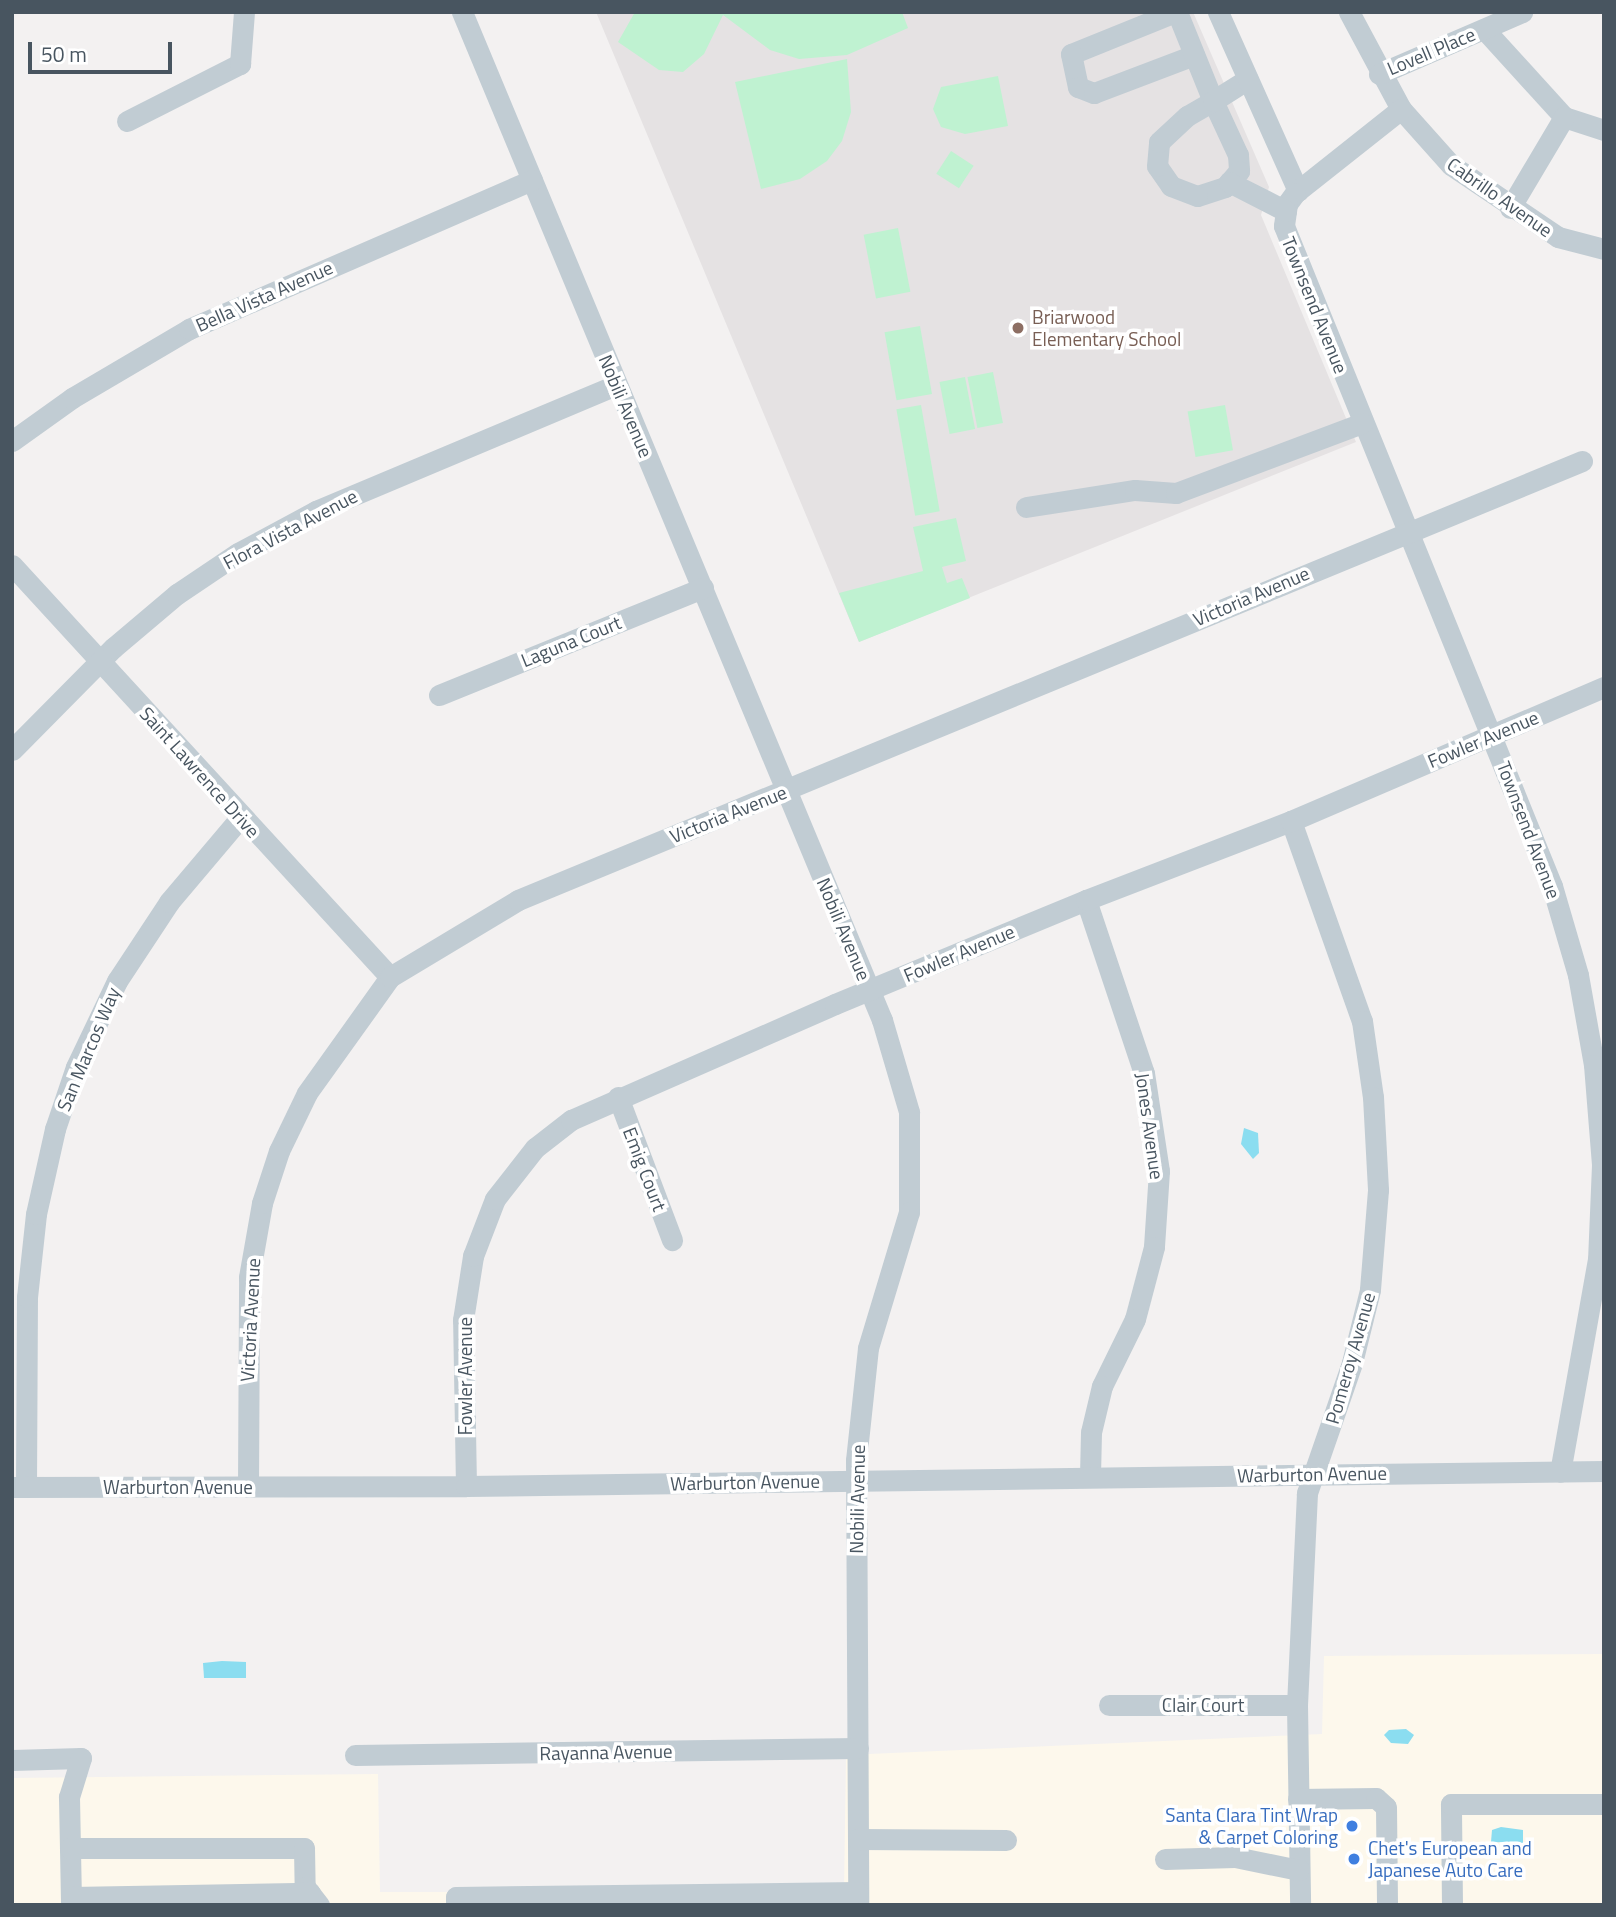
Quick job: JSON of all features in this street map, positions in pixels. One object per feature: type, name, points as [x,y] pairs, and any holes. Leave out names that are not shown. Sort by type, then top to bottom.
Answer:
[{"type":"street","points":[[127,121],[240,64],[244,12]]},
{"type":"street","name":"Nobili Avenue","points":[[462,12],[870,990],[901,1073],[912,1150],[909,1212],[868,1348],[856,1481],[858,1898]]},
{"type":"street","points":[[1194,55],[1094,93],[1078,86],[1071,54],[1176,12],[1194,55],[1213,101],[1238,155],[1239,171],[1229,182],[1197,196],[1171,186],[1157,166],[1159,142],[1186,116],[1213,101],[1248,79]]},
{"type":"street","points":[[1218,12],[1298,191]]},
{"type":"street","name":"Cabrillo Avenue","points":[[1349,12],[1379,74],[1401,109],[1451,165],[1510,208],[1558,237],[1604,249]]},
{"type":"street","name":"Lovell Place","points":[[1379,74],[1522,12]]},
{"type":"street","points":[[1484,29],[1564,117],[1604,130]]},
{"type":"street","name":"Townsend Avenue","points":[[1401,109],[1298,191],[1286,211],[1286,236],[1552,886],[1578,975],[1594,1065],[1602,1165],[1598,1259],[1560,1472]]},
{"type":"street","points":[[1510,208],[1564,117]]},
{"type":"street","name":"Bella Vista Avenue","points":[[12,441],[92,386],[189,329],[532,180]]},
{"type":"street","points":[[1229,182],[1286,211]]},
{"type":"street","name":"Flora Vista Avenue","points":[[12,750],[100,659],[177,594],[238,553],[316,511],[617,385]]},
{"type":"street","points":[[1026,507],[1135,491],[1176,493],[1362,423]]},
{"type":"street","name":"Victoria Avenue","points":[[248,1487],[249,1277],[262,1203],[279,1151],[307,1093],[390,977],[518,900],[1582,461]]},
{"type":"street","name":"Saint Lawrence Drive","points":[[12,565],[100,659],[240,818],[390,977]]},
{"type":"street","name":"Laguna Court","points":[[439,695],[703,587]]},
{"type":"street","name":"Fowler Avenue","points":[[466,1486],[463,1320],[473,1256],[495,1199],[535,1148],[571,1120],[618,1097],[870,990],[1086,900],[1290,821],[1604,687]]},
{"type":"street","name":"San Marcos Way","points":[[19,1487],[27,1297],[36,1214],[55,1129],[76,1067],[117,981],[169,902],[240,818]]},
{"type":"street","name":"Pomeroy Avenue","points":[[1290,821],[1362,1021],[1378,1190],[1370,1290],[1352,1363],[1307,1493],[1300,1580],[1297,1705],[1300,1905]]},
{"type":"street","name":"Jones Avenue","points":[[1086,900],[1144,1073],[1159,1171],[1154,1247],[1135,1319],[1102,1386],[1091,1432],[1090,1476]]},
{"type":"street","name":"Emig Court","points":[[618,1097],[672,1240]]},
{"type":"street","name":"Warburton Avenue","points":[[19,1487],[466,1486],[1604,1471]]},
{"type":"street","name":"Clair Court","points":[[1109,1705],[1297,1705]]},
{"type":"street","name":"Rayanna Avenue","points":[[355,1755],[858,1748]]},
{"type":"street","points":[[12,1760],[81,1758],[69,1797],[71,1901],[314,1899]]},
{"type":"street","points":[[1298,1799],[1376,1798],[1386,1807],[1387,1905]]},
{"type":"street","points":[[1452,1905],[1451,1804],[1604,1804]]},
{"type":"street","points":[[858,1839],[1006,1840]]},
{"type":"street","points":[[70,1848],[304,1848],[305,1887],[314,1899]]},
{"type":"street","points":[[1165,1859],[1235,1857],[1299,1870]]},
{"type":"street","points":[[456,1905],[456,1897],[858,1898]]},
{"type":"shaded area","name":"Briarwood Elementary School","points":[[596,12],[1193,12],[1269,187],[1261,215],[1356,442],[859,642]]},
{"type":"shaded area","points":[[1604,1654],[1604,1905],[12,1905],[12,1778],[378,1774],[380,1892],[844,1892],[846,1755],[1322,1734],[1324,1656]]},
{"type":"green space","points":[[635,12],[902,12],[908,28],[847,55],[799,59],[770,50],[723,15],[704,54],[683,72],[659,70],[618,42]]},
{"type":"green space","points":[[847,59],[851,112],[842,141],[827,161],[800,179],[761,189],[735,82]]},
{"type":"green space","points":[[998,76],[1008,126],[965,134],[941,127],[933,109],[941,87]]},
{"type":"green space","points":[[951,151],[974,166],[959,188],[936,174]]},
{"type":"green space","points":[[898,228],[910,292],[876,298],[864,235]]},
{"type":"green space","points":[[920,326],[932,394],[897,400],[885,332]]},
{"type":"green space","points":[[993,372],[1003,423],[977,428],[967,377]]},
{"type":"green space","points":[[965,377],[975,429],[950,434],[939,382]]},
{"type":"green space","points":[[921,405],[940,511],[915,516],[896,409]]},
{"type":"green space","points":[[1225,405],[1233,450],[1196,457],[1188,412]]},
{"type":"green space","points":[[956,518],[966,561],[942,567],[947,583],[962,578],[970,598],[859,642],[839,593],[923,571],[913,527]]},
{"type":"water","points":[[1244,1128],[1258,1133],[1259,1153],[1253,1159],[1241,1144]]},
{"type":"water","points":[[246,1662],[246,1678],[204,1678],[203,1663]]},
{"type":"water","points":[[1406,1729],[1414,1735],[1408,1744],[1391,1743],[1384,1735],[1389,1730]]},
{"type":"water","points":[[1501,1827],[1523,1830],[1523,1843],[1491,1842],[1492,1830]]},
{"type":"place","name":"Briarwood Elementary School","points":[[1018,328]]},
{"type":"place","name":"Santa Clara Tint Wrap & Carpet Coloring","points":[[1352,1826]]},
{"type":"place","name":"Chet's European and Japanese Auto Care","points":[[1354,1859]]}]
